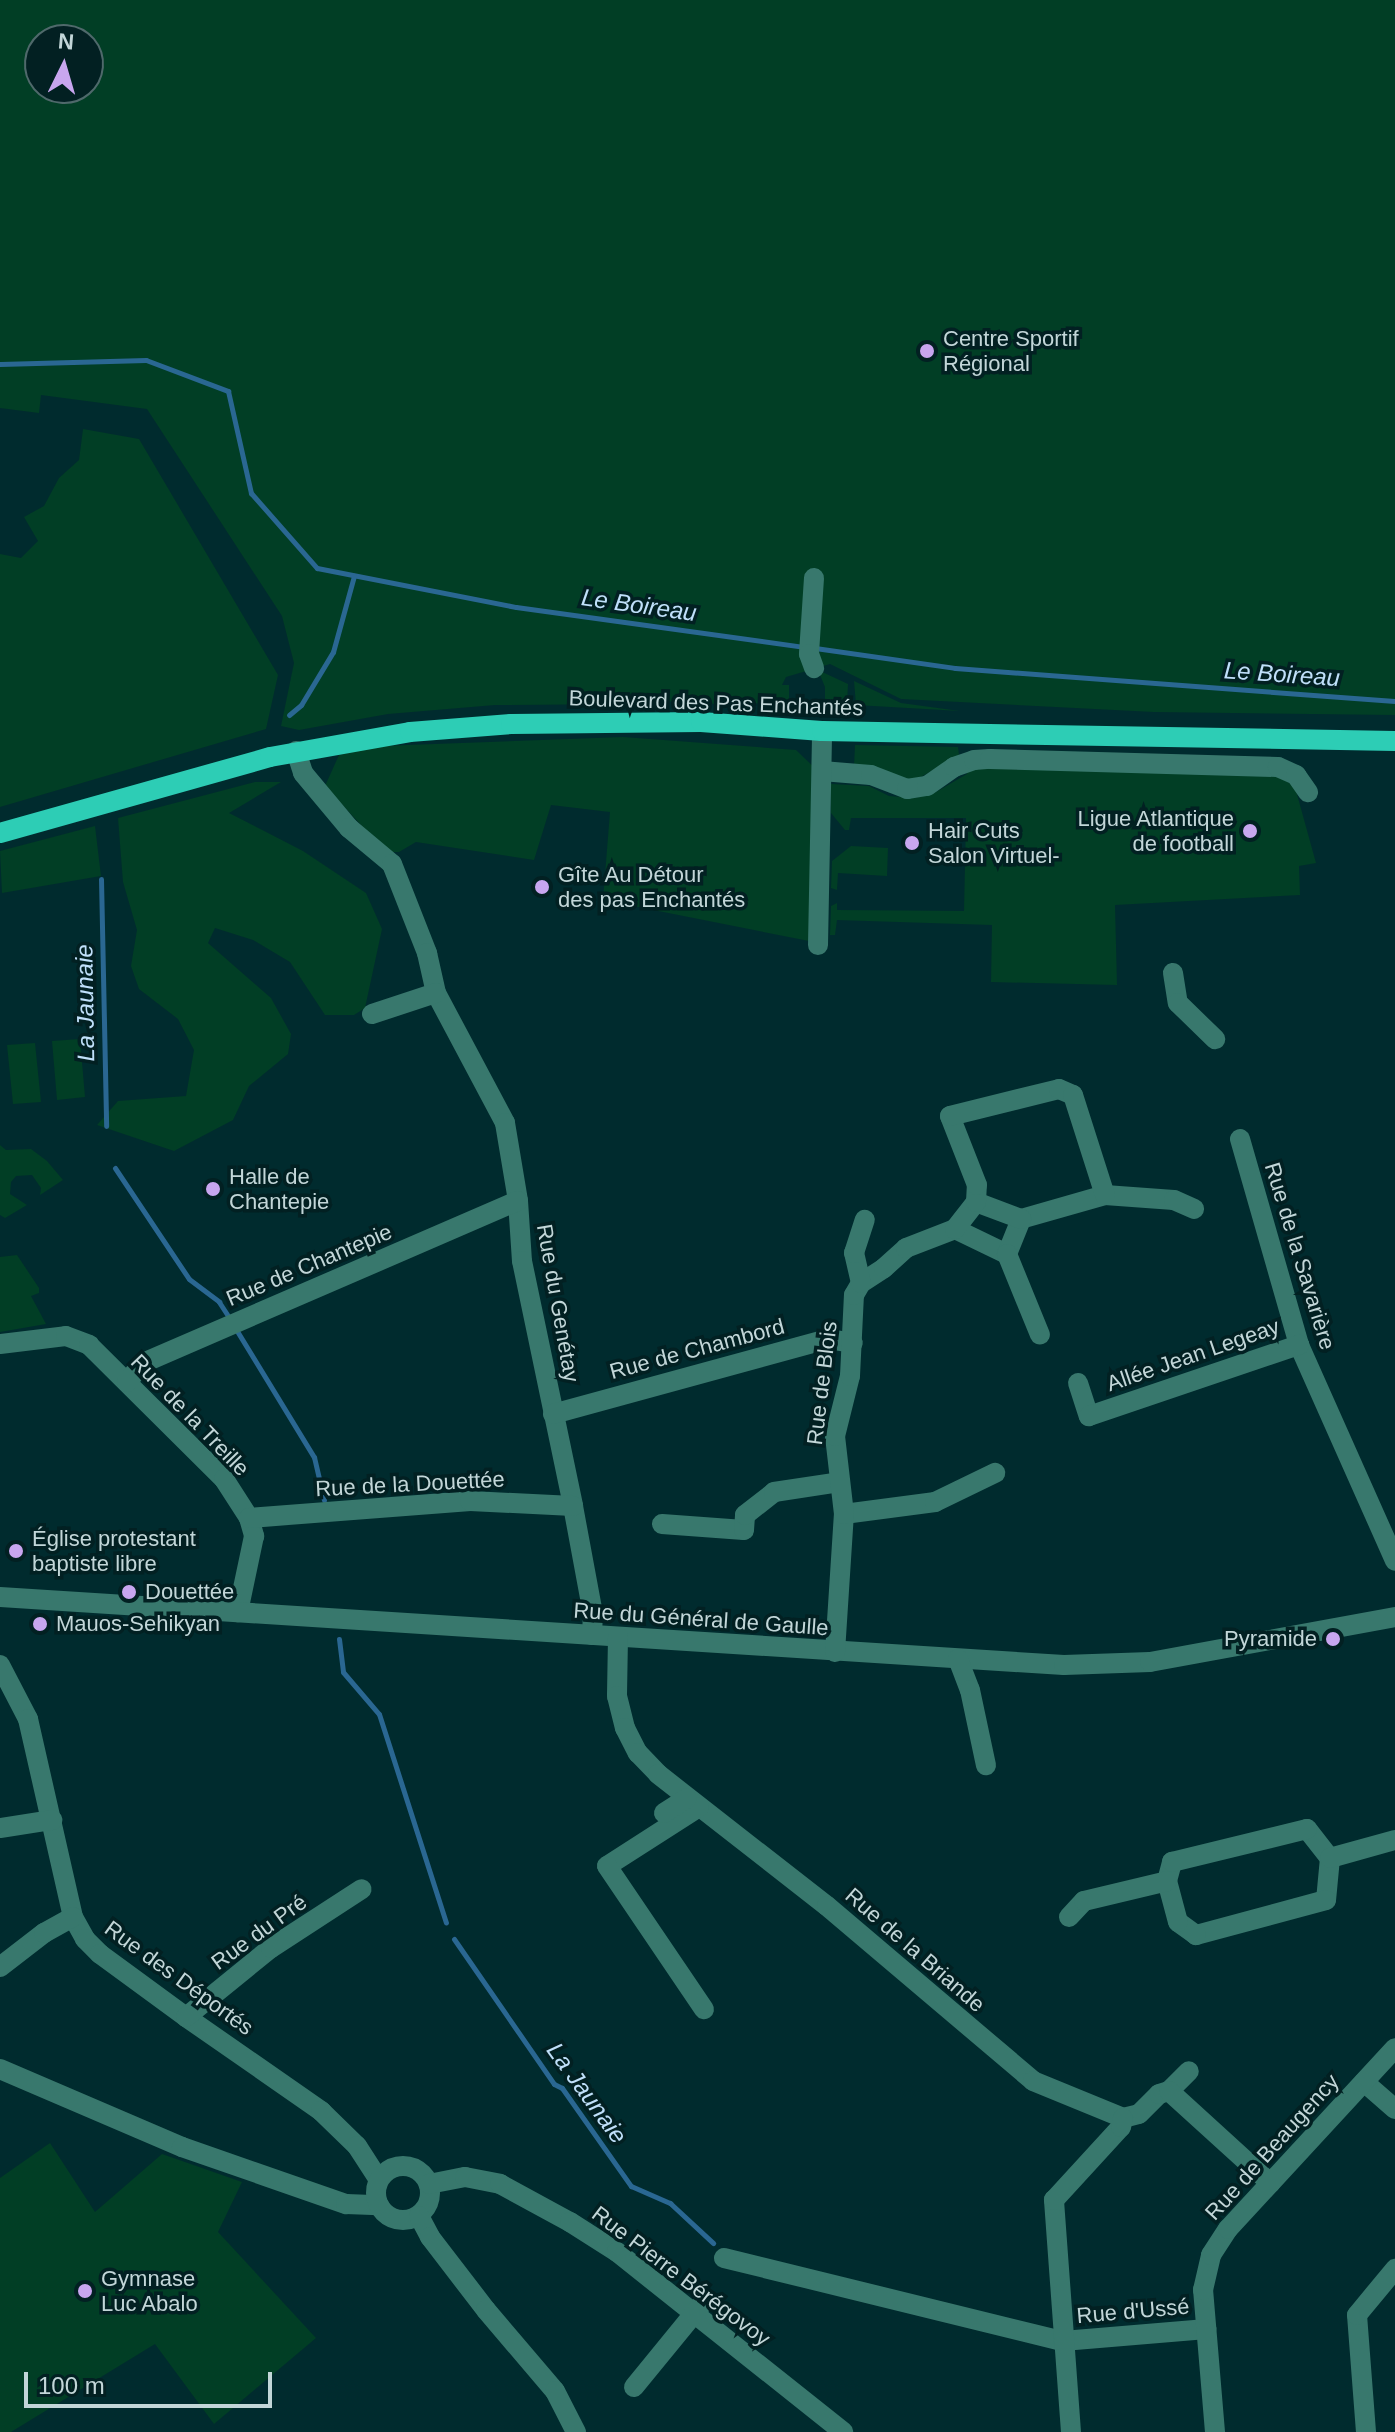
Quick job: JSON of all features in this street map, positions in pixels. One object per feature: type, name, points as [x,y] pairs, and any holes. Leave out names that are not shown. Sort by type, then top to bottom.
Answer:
[{"type":"main road","name":"Boulevard des Pas Enchantés","points":[[0,833],[296,751],[410,732],[511,724],[701,722],[822,731],[1395,741]]},
{"type":"street","points":[[812,588],[812,661]]},
{"type":"street","points":[[818,945],[822,731]]},
{"type":"street","name":"Rue du Genétay","points":[[296,751],[303,773],[349,828],[392,864],[427,953],[436,993],[505,1123],[518,1201],[522,1261],[573,1506],[593,1614],[592,1635]]},
{"type":"street","points":[[822,771],[871,775],[907,789],[927,786],[964,764],[990,759],[1278,767],[1296,775],[1308,792]]},
{"type":"street","points":[[1173,973],[1178,1003],[1215,1039]]},
{"type":"street","points":[[372,1014],[436,993]]},
{"type":"street","points":[[861,1283],[906,1248],[955,1229],[976,1202],[977,1185],[950,1116],[1059,1089],[1073,1095],[1105,1195]]},
{"type":"street","name":"Rue de la Savarière","points":[[1240,1139],[1299,1345],[1395,1561]]},
{"type":"street","points":[[976,1202],[1021,1219],[1105,1195],[1174,1200],[1194,1209]]},
{"type":"street","name":"Rue de Chantepie","points":[[127,1382],[143,1363],[518,1201]]},
{"type":"street","points":[[1007,1254],[1021,1219]]},
{"type":"street","name":"Rue de Blois","points":[[835,1652],[844,1514],[835,1436],[850,1376],[854,1295],[861,1283],[854,1253],[865,1220]]},
{"type":"street","points":[[955,1229],[1007,1254],[1040,1335]]},
{"type":"street","name":"Rue de la Treille","points":[[0,1344],[66,1336],[89,1345],[224,1479],[249,1518]]},
{"type":"street","name":"Rue de Chambord","points":[[553,1414],[828,1339],[853,1343]]},
{"type":"street","name":"Allée Jean Legeay","points":[[1078,1383],[1089,1416],[1299,1345]]},
{"type":"street","points":[[844,1514],[935,1502],[995,1473]]},
{"type":"street","points":[[662,1524],[744,1530],[745,1515],[774,1492],[839,1482]]},
{"type":"street","name":"Rue de la Douettée","points":[[249,1518],[470,1501],[573,1506]]},
{"type":"street","points":[[238,1612],[254,1536],[249,1518]]},
{"type":"street","name":"Rue du Général de Gaulle","points":[[0,1597],[1064,1665],[1150,1662],[1395,1617]]},
{"type":"street","name":"Rue de la Briande","points":[[618,1637],[617,1696],[625,1728],[638,1753],[693,1803],[827,1906],[1033,2081],[1123,2118]]},
{"type":"street","points":[[958,1659],[970,1690],[986,1765]]},
{"type":"street","name":"Rue des Déportés","points":[[0,1665],[28,1719],[73,1917],[85,1939],[100,1954],[186,2017],[321,2111],[357,2146],[379,2180]]},
{"type":"street","points":[[664,1813],[693,1803]]},
{"type":"street","points":[[693,1803],[607,1866],[704,2009]]},
{"type":"street","points":[[0,1828],[52,1820]]},
{"type":"street","points":[[1307,1829],[1330,1858],[1326,1900],[1196,1935],[1178,1922],[1167,1881],[1172,1862],[1307,1829]]},
{"type":"street","points":[[1330,1858],[1395,1840]]},
{"type":"street","points":[[1069,1917],[1084,1901],[1167,1881]]},
{"type":"street","name":"Rue du Pré","points":[[186,2017],[271,1948],[362,1889]]},
{"type":"street","points":[[0,1967],[44,1933],[73,1917]]},
{"type":"street","name":"Rue de Beaugency","points":[[1215,2432],[1203,2290],[1211,2255],[1228,2229],[1395,2048]]},
{"type":"street","points":[[0,2069],[182,2147],[346,2204],[379,2205]]},
{"type":"street","points":[[1071,2432],[1054,2200],[1121,2127],[1123,2118],[1139,2114],[1189,2071]]},
{"type":"street","points":[[1364,2082],[1395,2109]]},
{"type":"street","points":[[1169,2091],[1270,2183]]},
{"type":"street","name":"Rue des Déportés","points":[[357,2146],[396,2166]]},
{"type":"street","points":[[396,2166],[413,2167],[429,2184],[430,2200],[419,2216],[396,2219],[379,2205],[376,2192],[379,2180],[396,2166]]},
{"type":"street","name":"Rue Pierre Bérégovoy","points":[[429,2184],[465,2177],[500,2184],[524,2195],[617,2252],[699,2309],[843,2432]]},
{"type":"street","points":[[419,2216],[430,2237],[486,2310],[555,2391],[569,2429]]},
{"type":"street","name":"Rue d'Ussé","points":[[724,2258],[1063,2341],[1206,2329]]},
{"type":"street","points":[[1366,2432],[1357,2315],[1395,2269]]},
{"type":"street","points":[[634,2387],[699,2309]]},
{"type":"green space","points":[[0,0],[1395,0],[1395,715],[1154,712],[901,699],[830,664],[786,677],[782,685],[789,685],[789,703],[707,704],[710,699],[630,704],[495,705],[388,714],[299,730],[281,726],[294,663],[282,616],[147,409],[41,395],[39,413],[0,408]]},
{"type":"green space","points":[[83,429],[139,439],[278,675],[266,729],[0,807],[0,554],[21,558],[38,541],[24,517],[44,506],[59,478],[79,460]]},
{"type":"green space","points":[[818,670],[848,684],[847,705],[825,704],[825,687]]},
{"type":"green space","points":[[854,681],[901,703],[960,711],[856,705]]},
{"type":"green space","points":[[623,737],[796,750],[817,770],[809,941],[603,900],[610,812],[551,805],[534,860],[416,842],[399,852],[386,852],[325,786],[339,755],[380,746]]},
{"type":"green space","points":[[855,745],[958,747],[959,755],[914,781],[854,767]]},
{"type":"green space","points":[[967,768],[1279,776],[1295,787],[1316,863],[1299,866],[1300,895],[1115,905],[1117,985],[991,982],[992,925],[837,920],[835,935],[830,935],[831,906],[837,903],[837,910],[964,911],[966,818],[851,818],[849,830],[845,830],[831,813],[831,784],[869,786],[889,796],[915,798],[936,792],[967,774]]},
{"type":"green space","points":[[255,782],[281,782],[229,813],[303,851],[366,893],[382,929],[365,1008],[354,1015],[325,1015],[290,962],[253,940],[215,928],[208,943],[271,998],[291,1034],[288,1054],[249,1086],[233,1120],[174,1151],[97,1125],[118,1101],[186,1096],[194,1050],[178,1019],[139,989],[131,966],[137,930],[123,882],[118,818]]},
{"type":"green space","points":[[95,826],[101,876],[2,893],[0,851]]},
{"type":"green space","points":[[851,846],[888,848],[887,876],[838,873],[837,890],[831,888],[832,861]]},
{"type":"green space","points":[[80,1039],[85,1097],[57,1100],[52,1041]]},
{"type":"green space","points":[[35,1043],[41,1102],[13,1104],[7,1045]]},
{"type":"green space","points":[[0,1145],[6,1150],[31,1149],[47,1161],[63,1180],[40,1195],[41,1188],[32,1175],[16,1176],[11,1182],[10,1194],[27,1205],[5,1218],[0,1215]]},
{"type":"green space","points":[[17,1255],[39,1288],[39,1293],[31,1296],[46,1324],[0,1332],[0,1257]]},
{"type":"green space","points":[[50,2143],[95,2212],[162,2154],[242,2182],[218,2232],[316,2338],[214,2424],[155,2344],[11,2432],[0,2432],[0,2178]]},
{"type":"waterway","name":"Le Boireau","points":[[0,364],[146,360],[228,391],[251,493],[317,568],[516,607],[805,647]]},
{"type":"waterway","name":"La Jaunaie","points":[[289,715],[301,705],[333,652],[354,576]]},
{"type":"waterway","name":"Le Boireau","points":[[815,648],[955,668],[1395,701]]},
{"type":"waterway","name":"La Jaunaie","points":[[101,879],[106,1126]]},
{"type":"waterway","name":"La Jaunaie","points":[[115,1168],[189,1279],[219,1302],[228,1316]]},
{"type":"waterway","name":"La Jaunaie","points":[[237,1331],[314,1457],[324,1500]]},
{"type":"waterway","name":"La Jaunaie","points":[[339,1639],[343,1672],[379,1714],[446,1923]]},
{"type":"waterway","name":"La Jaunaie","points":[[454,1939],[554,2084],[562,2088],[631,2186],[670,2203],[713,2243]]},
{"type":"place","name":"Centre Sportif Régional","points":[[927,351]]},
{"type":"place","name":"Ligue Atlantique de football","points":[[1250,831]]},
{"type":"place","name":"Hair Cuts Salon Virtuel-","points":[[912,843]]},
{"type":"place","name":"Gîte Au Détour des pas Enchantés","points":[[542,887]]},
{"type":"place","name":"Halle de Chantepie","points":[[213,1189]]},
{"type":"place","name":"Église protestant baptiste libre","points":[[16,1551]]},
{"type":"place","name":"Douettée","points":[[129,1592]]},
{"type":"place","name":"Mauos-Sehikyan","points":[[40,1624]]},
{"type":"place","name":"Pyramide","points":[[1333,1639]]},
{"type":"place","name":"Gymnase Luc Abalo","points":[[85,2291]]}]
